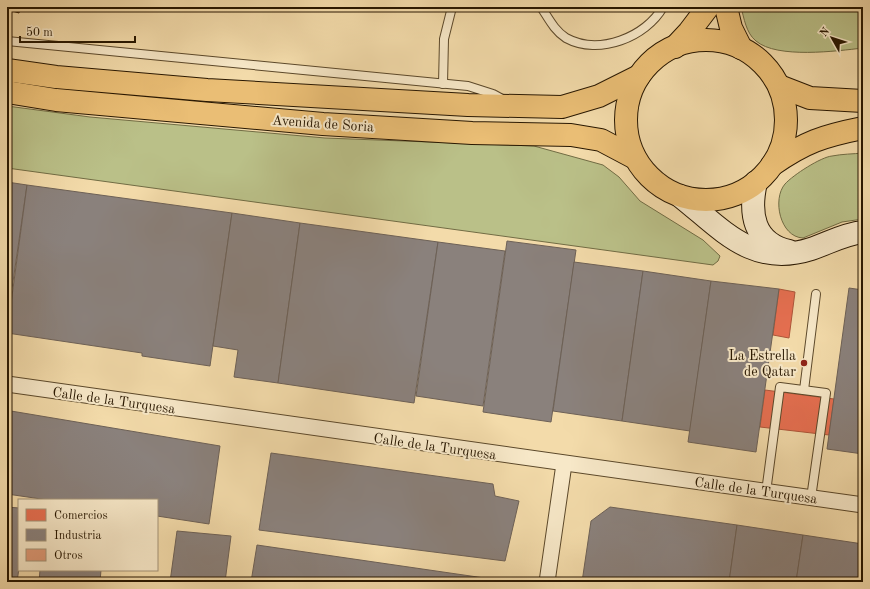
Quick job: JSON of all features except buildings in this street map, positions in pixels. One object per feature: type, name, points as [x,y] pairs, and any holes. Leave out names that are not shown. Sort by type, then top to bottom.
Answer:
[{"type":"highway","points":[[674,47],[694,26],[708,7]]},
{"type":"highway","points":[[726,7],[731,28],[741,48]]},
{"type":"highway","points":[[771,166],[781,146],[786,127],[785,105],[779,86],[772,74],[760,61],[741,48],[712,40],[693,41],[674,47],[654,59],[639,76],[628,101],[626,122],[627,134],[635,158],[646,173],[660,186],[680,196],[699,200],[715,200],[740,192],[756,182],[771,166],[800,146],[820,138],[863,128]]},
{"type":"highway","name":"Avenida de Soria","points":[[7,70],[56,77],[320,98],[562,107],[599,96],[639,76]]},
{"type":"highway","points":[[779,86],[810,98],[863,101]]},
{"type":"highway","name":"Avenida de Soria","points":[[7,92],[56,100],[323,124],[472,133],[571,135],[601,140],[635,158]]},
{"type":"street","points":[[756,182],[752,204],[758,229],[765,239],[782,250],[796,253]]},
{"type":"street","points":[[680,196],[728,236],[752,249],[778,255],[796,253],[851,233],[863,232]]},
{"type":"street","name":"Calle de la Turquesa","points":[[7,384],[564,464],[863,505]]},
{"type":"street","points":[[547,582],[564,464]]},
{"type":"lane","points":[[443,84],[444,39],[452,7]]},
{"type":"lane","points":[[541,7],[547,19],[559,33],[580,43],[589,44],[607,44],[627,39],[651,23],[663,7]]},
{"type":"lane","name":"Avenida de Soria","points":[[7,41],[468,86],[493,94],[513,106]]},
{"type":"lane","points":[[804,390],[816,294]]},
{"type":"lane","points":[[766,492],[780,387],[804,390],[826,393],[811,498]]},
{"type":"green space","points":[[741,7],[863,7],[863,48],[823,52],[792,52],[766,47],[756,41],[750,34]]},
{"type":"green space","points":[[7,106],[90,117],[325,138],[534,146],[603,165],[619,177],[640,201],[703,240],[720,256],[718,261],[713,265],[7,168]]},
{"type":"green space","points":[[863,153],[863,219],[842,222],[803,238],[795,236],[789,231],[780,216],[779,207],[781,191],[785,184],[807,167],[827,157]]},
{"type":"place","name":"La Estrella de Qatar","points":[[804,363]]}]
